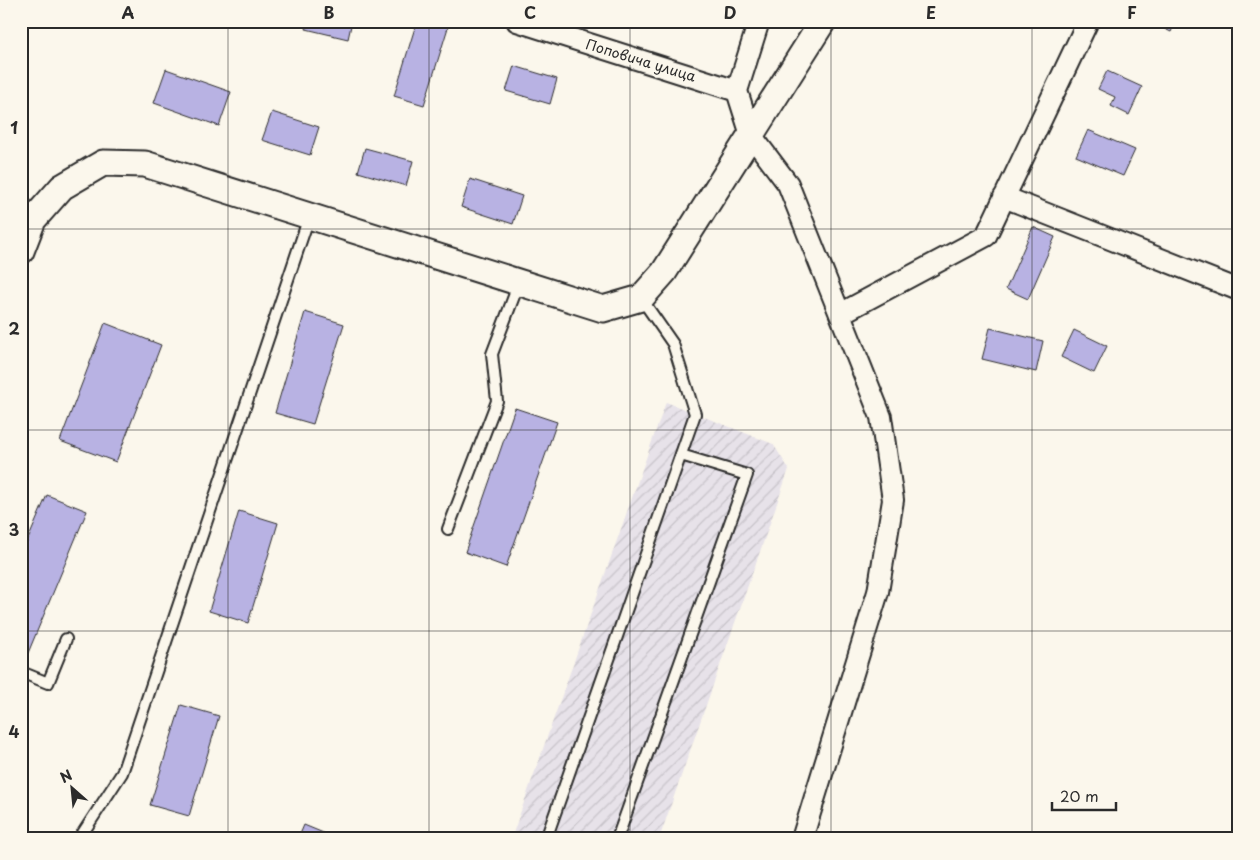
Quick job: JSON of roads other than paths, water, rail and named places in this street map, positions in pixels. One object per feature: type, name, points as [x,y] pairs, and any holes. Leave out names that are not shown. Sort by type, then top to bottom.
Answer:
[{"type":"street","name":"Поповича улица","points":[[517,21],[737,91]]},
{"type":"street","points":[[759,21],[737,91],[751,135],[788,184],[881,417],[893,500],[878,592],[802,839]]},
{"type":"street","points":[[21,251],[33,220],[62,187],[104,163],[145,164],[602,309],[642,298],[664,272],[823,21]]},
{"type":"street","points":[[840,314],[986,236],[1088,21]]},
{"type":"street","points":[[1004,197],[1239,290]]},
{"type":"lane","points":[[79,839],[122,773],[309,216]]},
{"type":"lane","points":[[448,529],[497,401],[492,354],[519,282]]},
{"type":"lane","points":[[546,839],[695,414],[673,344],[642,298]]},
{"type":"lane","points":[[617,839],[747,475],[681,455]]},
{"type":"lane","points":[[21,672],[48,683],[66,639]]}]
